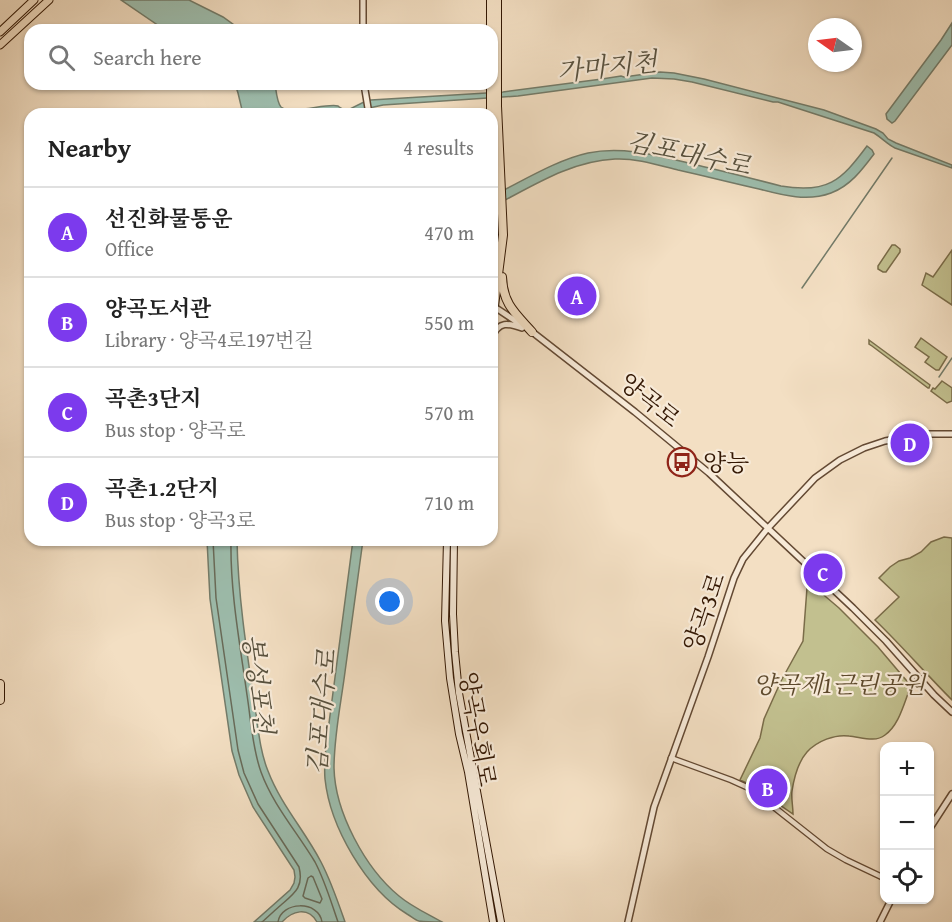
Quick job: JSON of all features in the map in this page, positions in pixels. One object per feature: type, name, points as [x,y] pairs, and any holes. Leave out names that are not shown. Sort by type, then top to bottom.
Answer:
[{"type":"highway","points":[[491,0],[491,24]]},
{"type":"highway","points":[[496,24],[497,0]]},
{"type":"highway","points":[[493,108],[494,90]]},
{"type":"highway","points":[[498,155],[503,216],[503,289],[505,298],[511,307],[532,332]]},
{"type":"highway","points":[[498,270],[503,235]]},
{"type":"highway","points":[[0,684],[0,699]]},
{"type":"main road","points":[[0,32],[34,0]]},
{"type":"main road","points":[[0,45],[49,0]]},
{"type":"main road","name":"양곡우회로","points":[[447,546],[446,621],[450,678],[493,922]]},
{"type":"main road","name":"양곡우회로","points":[[454,546],[453,614],[459,693],[501,922]]},
{"type":"street","points":[[363,0],[363,24]]},
{"type":"street","points":[[364,90],[368,108]]},
{"type":"street","name":"양곡로","points":[[498,309],[532,332],[709,473],[854,608],[952,712]]},
{"type":"street","points":[[498,329],[505,324],[532,332]]},
{"type":"street","name":"양곡3로","points":[[628,922],[651,816],[737,571],[747,554],[815,478],[852,453],[903,437],[936,433],[952,434]]},
{"type":"street","points":[[671,758],[758,793],[822,845],[837,855],[880,876]]},
{"type":"street","points":[[934,822],[952,794]]},
{"type":"street","points":[[880,922],[889,904]]},
{"type":"green space","points":[[892,245],[900,249],[900,252],[886,272],[883,272],[878,269],[878,266]]},
{"type":"green space","points":[[952,250],[952,305],[922,285],[926,273],[933,277]]},
{"type":"green space","points":[[921,338],[947,357],[939,370],[925,362],[929,357],[915,347]]},
{"type":"green space","points":[[869,340],[930,385],[929,388],[869,344]]},
{"type":"green space","points":[[942,381],[952,388],[952,401],[947,403],[931,391]]},
{"type":"green space","points":[[944,537],[952,538],[952,700],[875,620],[899,597],[879,578],[899,561],[910,558],[921,552],[931,542]]},
{"type":"green space","name":"양곡제1근린공원","points":[[812,585],[878,647],[911,686],[898,719],[885,735],[872,739],[832,737],[807,752],[799,765],[794,781],[793,814],[740,780],[760,738],[764,719],[781,681],[803,641],[807,588]]},
{"type":"water","points":[[121,0],[189,0],[233,24],[156,24]]},
{"type":"water","points":[[952,23],[952,45],[892,123],[887,119],[886,114]]},
{"type":"water","points":[[660,72],[674,73],[824,110],[876,129],[888,139],[952,165],[952,168],[895,148],[874,133],[778,102],[674,79],[652,78],[518,96],[352,108],[371,100],[503,92]]},
{"type":"water","points":[[237,90],[276,90],[281,107],[284,108],[242,108]]},
{"type":"water","points":[[333,106],[341,108],[312,108]]},
{"type":"water","points":[[867,146],[872,150],[874,154],[850,182],[822,196],[804,197],[786,195],[647,162],[615,159],[598,161],[567,170],[498,204],[498,193],[551,166],[576,156],[601,151],[638,152],[797,188],[822,186],[849,168]]},
{"type":"water","points":[[207,546],[237,546],[245,640],[265,763],[273,783],[321,862],[345,922],[317,922],[309,914],[300,912],[290,915],[282,922],[254,922],[290,890],[295,877],[294,870],[253,807],[239,775],[232,751],[210,599]]},
{"type":"water","points":[[352,546],[362,546],[336,732],[334,768],[336,785],[340,803],[354,838],[375,870],[386,884],[404,900],[442,922],[416,920],[392,903],[364,873],[352,855],[334,817],[328,798],[325,775],[326,746]]},
{"type":"waterway","points":[[802,288],[892,158]]},
{"type":"waterway","points":[[939,377],[952,358]]},
{"type":"place","name":"선진화물통운","points":[[577,296]]},
{"type":"place","name":"곡촌1.2단지","points":[[910,443]]},
{"type":"place","name":"양능","points":[[682,462]]},
{"type":"place","name":"곡촌3단지","points":[[823,573]]},
{"type":"place","name":"양곡도서관","points":[[768,788]]},
{"type":"water label","name":"가마지천","points":[[607,66]]},
{"type":"water label","name":"김포대수로","points":[[689,153]]},
{"type":"water label","name":"봉성포천","points":[[259,684]]},
{"type":"water label","name":"김포대수로","points":[[321,712]]}]
